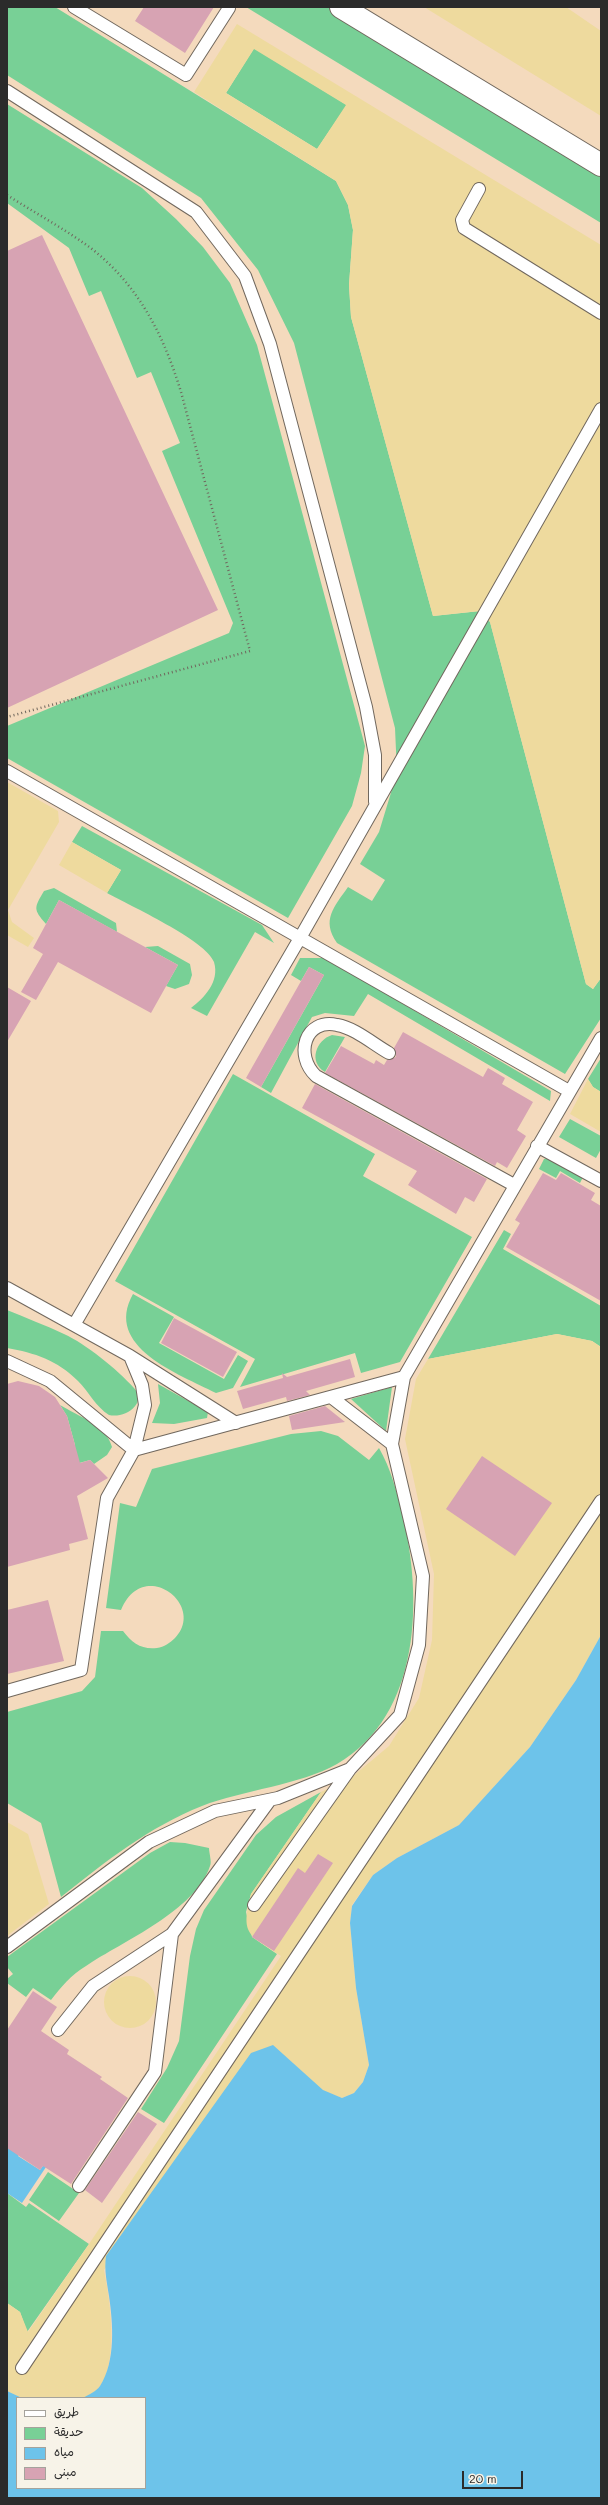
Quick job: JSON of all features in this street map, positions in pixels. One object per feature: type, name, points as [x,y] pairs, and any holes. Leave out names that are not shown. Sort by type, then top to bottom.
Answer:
[{"type":"street","points":[[341,7],[601,165]]},
{"type":"lane","points":[[74,7],[186,75],[229,8]]},
{"type":"lane","points":[[7,91],[196,212],[245,276],[270,344],[366,707],[375,755],[375,806]]},
{"type":"lane","points":[[479,189],[462,220],[464,228],[601,313]]},
{"type":"lane","points":[[74,1325],[300,938],[601,409]]},
{"type":"lane","points":[[7,771],[569,1091]]},
{"type":"lane","points":[[389,1053],[346,1028],[327,1024],[310,1034],[303,1051],[304,1061],[316,1076],[514,1185]]},
{"type":"lane","points":[[254,1905],[350,1769],[400,1715],[419,1645],[423,1576],[392,1444],[404,1377],[514,1185],[601,1038]]},
{"type":"lane","points":[[537,1146],[601,1181]]},
{"type":"lane","points":[[7,1288],[130,1356],[236,1423]]},
{"type":"lane","points":[[7,1691],[81,1670],[107,1498],[134,1450],[145,1405],[142,1385],[130,1356]]},
{"type":"lane","points":[[7,1361],[50,1381],[134,1450]]},
{"type":"lane","points":[[134,1450],[404,1377]]},
{"type":"lane","points":[[332,1397],[392,1444]]},
{"type":"lane","points":[[22,2368],[601,1500]]},
{"type":"lane","points":[[7,1947],[149,1842],[215,1811],[270,1800],[350,1769]]},
{"type":"lane","points":[[58,2030],[93,1986],[172,1934],[270,1800]]},
{"type":"lane","points":[[79,2186],[155,2072],[172,1934]]},
{"type":"path","points":[[7,195],[92,250],[130,287],[156,324],[170,356],[181,392],[250,651],[7,717]]},
{"type":"green space","points":[[7,7],[55,7],[336,181],[348,205],[353,230],[349,285],[351,317],[433,616],[480,611],[490,622],[586,984],[593,989],[601,978],[601,1018],[565,1074],[337,943],[332,935],[330,927],[331,914],[348,887],[372,901],[385,880],[360,864],[379,832],[397,773],[395,728],[294,343],[258,270],[201,198],[7,75]]},
{"type":"green space","points":[[246,7],[333,7],[601,168],[601,223]]},
{"type":"green space","points":[[254,48],[347,105],[317,149],[226,93]]},
{"type":"green space","points":[[7,104],[142,188],[176,219],[203,247],[230,283],[257,345],[365,746],[361,773],[352,806],[288,918],[7,758],[7,726],[229,633],[233,623],[162,451],[180,443],[151,372],[137,378],[101,291],[89,296],[69,248],[7,203]]},
{"type":"green space","points":[[82,826],[262,925],[274,943],[255,932],[207,1016],[191,1008],[206,994],[213,983],[215,976],[214,962],[208,953],[183,934],[107,893],[121,870],[72,842]]},
{"type":"green space","points":[[54,888],[116,923],[117,932],[59,900],[46,924],[36,908],[44,891]]},
{"type":"green space","points":[[158,946],[190,964],[192,975],[189,984],[175,989],[166,986],[178,965],[145,947]]},
{"type":"green space","points":[[300,958],[325,958],[551,1091],[550,1101],[368,994],[354,1016],[325,1013],[312,1017],[271,1093],[261,1087],[324,975],[309,967],[301,981],[291,975]]},
{"type":"green space","points":[[332,1035],[345,1037],[325,1072],[317,1063],[316,1052],[322,1041]]},
{"type":"green space","points":[[601,1058],[601,1092],[593,1087],[588,1079]]},
{"type":"green space","points":[[233,1074],[375,1154],[363,1176],[472,1237],[400,1362],[361,1373],[355,1353],[240,1387],[255,1359],[115,1281]]},
{"type":"green space","points":[[570,1119],[601,1136],[601,1149],[596,1158],[559,1137]]},
{"type":"green space","points":[[550,1158],[583,1177],[580,1183],[560,1171],[556,1178],[539,1169],[544,1159]]},
{"type":"green space","points":[[504,1230],[511,1234],[503,1249],[601,1306],[601,1347],[592,1341],[557,1334],[428,1359]]},
{"type":"green space","points":[[133,1294],[174,1317],[159,1343],[224,1379],[238,1355],[248,1361],[233,1388],[216,1393],[166,1367],[149,1356],[136,1344],[128,1329],[126,1313]]},
{"type":"green space","points":[[7,1310],[73,1338],[91,1350],[110,1365],[134,1388],[138,1394],[138,1399],[133,1409],[122,1415],[109,1415],[96,1404],[78,1381],[62,1368],[45,1358],[27,1352],[7,1348]]},
{"type":"green space","points":[[158,1384],[208,1412],[207,1418],[174,1424],[152,1423],[160,1403]]},
{"type":"green space","points":[[392,1387],[386,1431],[351,1399]]},
{"type":"green space","points":[[60,1405],[98,1427],[109,1440],[112,1447],[107,1455],[94,1464],[90,1460],[40,1474],[46,1453],[75,1445],[67,1416]]},
{"type":"green space","points":[[321,1431],[338,1436],[369,1460],[379,1448],[390,1472],[402,1513],[409,1546],[413,1580],[413,1616],[409,1651],[400,1685],[386,1716],[365,1743],[337,1764],[306,1777],[218,1800],[164,1824],[128,1846],[61,1897],[41,1823],[7,1803],[7,1712],[82,1691],[95,1677],[101,1631],[123,1631],[130,1639],[142,1647],[157,1648],[164,1646],[173,1640],[183,1625],[183,1612],[178,1600],[168,1591],[156,1586],[143,1587],[131,1594],[121,1610],[106,1608],[120,1503],[136,1507],[152,1469],[291,1434]]},
{"type":"green space","points":[[321,1792],[251,1894],[246,1912],[252,1937],[277,1954],[164,2123],[141,2109],[167,2068],[179,2041],[190,1956],[196,1929],[204,1910],[256,1835],[276,1817]]},
{"type":"green space","points":[[170,1842],[185,1843],[209,1848],[211,1860],[211,1864],[202,1882],[190,1897],[174,1911],[156,1924],[101,1956],[76,1973],[51,2000],[33,1988],[26,1997],[7,1983],[7,1979],[13,1974],[7,1967],[7,1957],[150,1853]]},
{"type":"green space","points":[[48,2172],[79,2193],[59,2221],[29,2200]]},
{"type":"green space","points":[[7,2193],[26,2207],[29,2203],[89,2244],[27,2332],[20,2312],[7,2303]]},
{"type":"sand","points":[[424,7],[566,7],[601,31],[601,116]]},
{"type":"sand","points":[[237,24],[601,245],[601,978],[593,989],[586,984],[490,622],[480,611],[433,616],[351,317],[349,285],[353,230],[348,205],[336,181],[194,92]],"holes":[[[254,49],[346,105],[317,149],[226,93]]]},
{"type":"sand","points":[[7,782],[58,811],[59,822],[8,910],[12,922],[34,938],[28,947],[7,935]]},
{"type":"sand","points":[[72,842],[121,870],[107,893],[59,865]]},
{"type":"sand","points":[[588,1079],[593,1087],[601,1092],[601,1132],[570,1114]]},
{"type":"sand","points":[[557,1334],[592,1341],[601,1347],[601,1635],[576,1680],[530,1747],[459,1825],[397,1858],[373,1875],[352,1905],[350,1923],[356,1988],[369,2065],[363,2082],[354,2093],[342,2098],[323,2091],[286,2057],[104,2270],[107,2283],[111,2321],[111,2342],[109,2362],[104,2379],[96,2391],[84,2397],[21,2397],[12,2394],[7,2391],[7,2303],[20,2312],[28,2332],[89,2244],[281,1956],[255,1938],[247,1926],[248,1908],[251,1894],[321,1792],[352,1777],[389,1746],[419,1698],[432,1640],[434,1574],[405,1439],[416,1379],[428,1359]]},
{"type":"sand","points":[[7,1822],[28,1834],[49,1904],[7,1936]]},
{"type":"sand","points":[[130,1976],[140,1978],[148,1984],[154,1992],[156,2002],[154,2012],[148,2020],[140,2026],[130,2028],[120,2026],[112,2020],[106,2012],[104,2002],[106,1992],[112,1984],[120,1978]]},
{"type":"water","points":[[601,1635],[601,2498],[7,2498],[7,2391],[20,2397],[16,2397],[16,2489],[146,2489],[146,2397],[85,2397],[99,2388],[109,2365],[111,2354],[112,2330],[105,2261],[106,2256],[251,2053],[273,2045],[323,2090],[342,2098],[354,2093],[363,2082],[369,2065],[356,1988],[350,1923],[352,1906],[373,1875],[397,1858],[459,1825],[530,1747],[576,1680]]},
{"type":"water","points":[[34,2131],[18,2156],[40,2170],[49,2157],[52,2158],[22,2203],[7,2193],[7,2148],[13,2139]]},
{"type":"building","points":[[144,7],[214,7],[185,53],[135,21]]},
{"type":"building","points":[[42,235],[218,610],[7,708],[7,251]]},
{"type":"building","points":[[59,900],[178,965],[151,1013],[58,962],[36,1000],[21,992],[43,954],[33,948]]},
{"type":"building","points":[[309,967],[324,975],[261,1087],[246,1078]]},
{"type":"building","points":[[7,987],[31,1001],[7,1042]]},
{"type":"building","points":[[403,1032],[483,1077],[488,1068],[505,1078],[502,1084],[533,1102],[517,1130],[526,1136],[507,1168],[497,1162],[495,1166],[325,1073],[341,1046],[374,1064],[376,1060],[384,1065],[387,1060],[396,1057],[394,1048]]},
{"type":"building","points":[[315,1084],[487,1179],[474,1202],[465,1197],[456,1214],[408,1185],[417,1171],[302,1108]]},
{"type":"building","points":[[543,1173],[556,1180],[561,1173],[595,1193],[591,1200],[601,1206],[601,1301],[506,1247],[520,1223],[515,1220]]},
{"type":"building","points":[[174,1318],[237,1352],[223,1377],[161,1343]]},
{"type":"building","points":[[350,1359],[355,1377],[306,1391],[310,1395],[287,1401],[286,1397],[243,1409],[237,1391],[283,1378],[282,1373],[287,1377]]},
{"type":"building","points":[[18,1381],[39,1386],[55,1397],[67,1416],[80,1463],[90,1460],[108,1478],[77,1496],[88,1539],[69,1544],[70,1550],[7,1567],[7,1384]]},
{"type":"building","points":[[325,1406],[345,1422],[292,1430],[289,1416]]},
{"type":"building","points":[[482,1456],[552,1503],[515,1556],[446,1509]]},
{"type":"building","points":[[48,1600],[64,1661],[7,1674],[7,1610]]},
{"type":"building","points":[[318,1854],[333,1863],[274,1951],[252,1937],[298,1868],[305,1873]]},
{"type":"building","points":[[33,1991],[57,2007],[41,2031],[69,2050],[67,2054],[102,2077],[100,2079],[128,2098],[71,2184],[43,2166],[40,2170],[7,2148],[7,2030]]},
{"type":"building","points":[[138,2112],[157,2124],[102,2203],[85,2190]]}]
